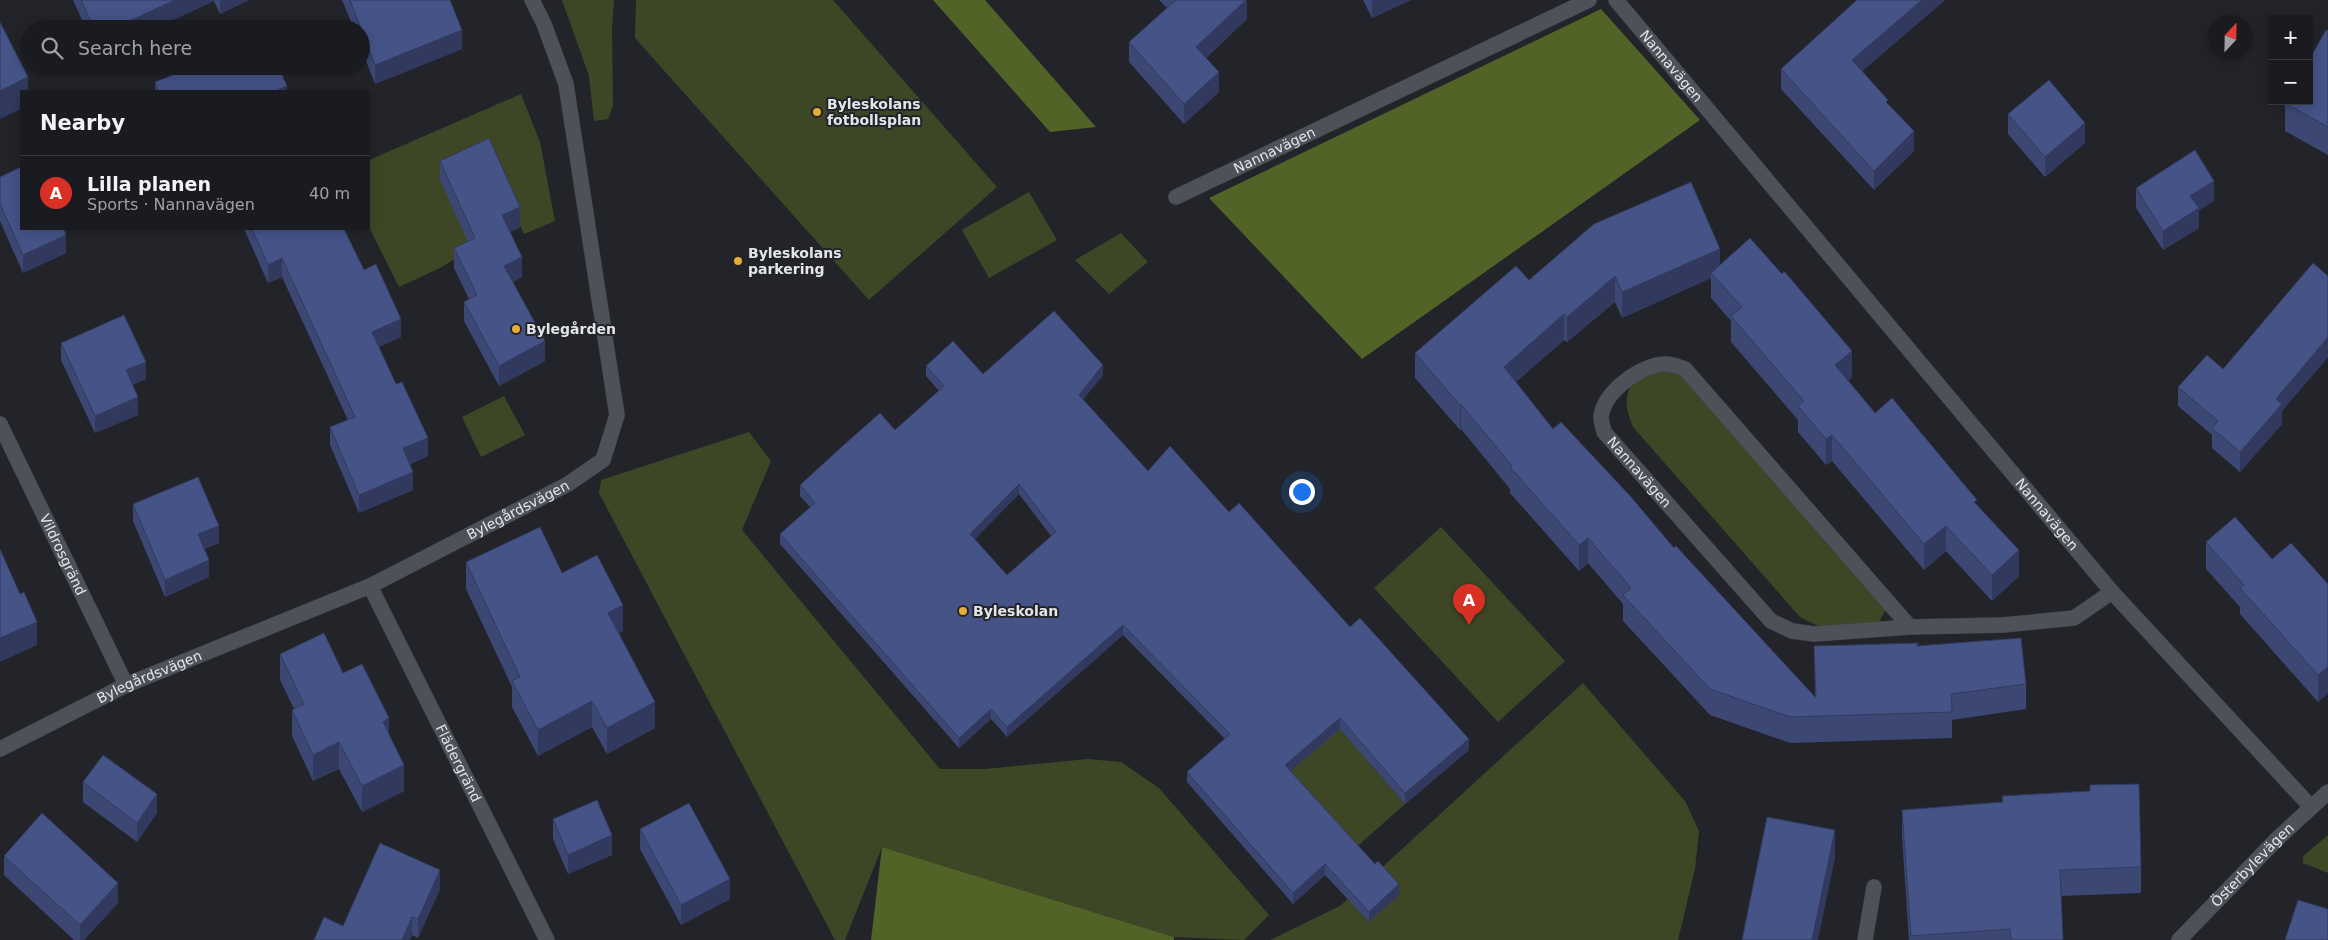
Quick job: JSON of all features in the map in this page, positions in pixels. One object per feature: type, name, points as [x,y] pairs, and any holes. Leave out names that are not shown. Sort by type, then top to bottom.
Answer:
[{"type":"street","name":"Bylegårdsvägen","points":[[0,749],[126,684],[370,586],[568,484],[603,460],[617,415],[566,84],[544,24],[532,0]]},
{"type":"street","name":"Nannavägen","points":[[1176,197],[1588,0]]},
{"type":"street","name":"Nannavägen","points":[[1616,0],[2112,592],[2311,807]]},
{"type":"street","name":"Nannavägen","points":[[1910,627],[1685,369],[1668,364],[1648,366],[1627,378],[1604,405],[1601,418],[1604,432],[1771,621],[1792,631],[1814,634],[1910,627],[2004,625],[2074,618],[2112,592]]},
{"type":"street","name":"Vildrosgränd","points":[[0,424],[126,684]]},
{"type":"street","name":"Flädergränd","points":[[370,586],[547,940]]},
{"type":"street","name":"Österbylevägen","points":[[2179,940],[2328,792]]},
{"type":"street","points":[[1865,940],[1874,887]]},
{"type":"green space","points":[[562,0],[614,0],[612,28],[613,106],[608,119],[594,121],[589,76]]},
{"type":"green space","name":"Byleskolans fotbollsplan","points":[[636,0],[833,0],[997,187],[869,300],[635,38]]},
{"type":"green space","points":[[933,0],[985,0],[1096,127],[1050,132]]},
{"type":"green space","points":[[1601,9],[1700,120],[1362,359],[1209,198]]},
{"type":"green space","points":[[521,94],[540,142],[555,221],[524,234],[489,158],[471,249],[440,268],[399,287],[370,229],[370,160]]},
{"type":"green space","points":[[1029,192],[1057,240],[989,278],[962,230]]},
{"type":"green space","points":[[1121,233],[1148,262],[1109,294],[1075,260]]},
{"type":"green space","points":[[1685,369],[1883,597],[1885,611],[1875,630],[1828,629],[1800,617],[1633,427],[1628,412],[1627,400],[1629,388],[1636,373]]},
{"type":"green space","points":[[504,396],[525,435],[481,457],[462,417]]},
{"type":"green space","points":[[749,432],[771,461],[742,530],[940,769],[985,769],[1088,759],[1121,762],[1159,788],[1269,915],[1244,940],[1174,937],[882,847],[845,940],[835,940],[599,493],[601,480]]},
{"type":"green space","points":[[1441,527],[1565,661],[1498,722],[1374,588]]},
{"type":"green space","points":[[1583,683],[1685,801],[1699,831],[1695,869],[1678,940],[1270,940],[1340,906]]},
{"type":"green space","points":[[1345,724],[1372,766],[1405,804],[1353,850],[1281,778]]},
{"type":"green space","points":[[2328,835],[2328,873],[2303,863],[2303,856]]},
{"type":"green space","points":[[882,847],[1174,937],[1174,940],[871,940]]},
{"type":"building","points":[[81,0],[175,0],[132,20],[90,20]]},
{"type":"building","points":[[350,0],[450,0],[462,30],[375,65],[370,52],[370,20],[358,20]]},
{"type":"building","points":[[1176,0],[1246,0],[1196,47],[1219,72],[1184,104],[1129,42]]},
{"type":"building","points":[[1857,0],[1922,0],[1852,60],[1888,100],[1886,102],[1914,131],[1874,171],[1781,69]]},
{"type":"building","points":[[0,22],[20,61],[20,75],[27,75],[28,77],[0,91]]},
{"type":"building","points":[[2326,30],[2328,31],[2328,127],[2289,105],[2313,105],[2313,53]]},
{"type":"building","points":[[173,75],[282,75],[287,86],[277,90],[158,90],[155,82]]},
{"type":"building","points":[[2049,80],[2085,123],[2045,157],[2008,114]]},
{"type":"building","points":[[489,138],[520,207],[502,215],[522,257],[504,266],[545,341],[499,366],[464,302],[477,295],[454,248],[475,238],[440,161]]},
{"type":"building","points":[[2195,150],[2214,181],[2190,196],[2199,208],[2163,231],[2136,188]]},
{"type":"building","points":[[20,167],[20,230],[64,230],[66,235],[23,255],[0,204],[0,177]]},
{"type":"building","points":[[1691,182],[1720,249],[1622,292],[1615,276],[1567,317],[1564,314],[1504,367],[1553,429],[1561,422],[1632,498],[1674,548],[1676,546],[1816,698],[1814,646],[1919,643],[1916,646],[2021,638],[2026,684],[1951,694],[1952,712],[1790,717],[1710,689],[1623,595],[1631,588],[1588,538],[1579,545],[1510,467],[1512,466],[1461,404],[1415,353],[1516,266],[1529,280],[1594,224]]},
{"type":"building","points":[[252,230],[344,230],[364,270],[376,264],[401,319],[372,332],[396,384],[402,382],[428,438],[403,448],[413,472],[359,495],[330,427],[355,417],[282,258],[268,265]]},
{"type":"building","points":[[1750,238],[1782,274],[1784,271],[1852,351],[1835,365],[1875,413],[1892,398],[1977,500],[1974,502],[2019,550],[1992,575],[1946,526],[1924,544],[1832,435],[1826,439],[1798,406],[1804,401],[1731,316],[1742,307],[1711,273]]},
{"type":"building","points":[[2313,263],[2328,276],[2328,337],[2276,399],[2282,404],[2240,452],[2212,428],[2218,421],[2178,387],[2207,355],[2223,369]]},
{"type":"building","name":"Byleskolan","points":[[1054,311],[1103,365],[1079,395],[1148,471],[1170,446],[1229,512],[1239,503],[1350,627],[1360,618],[1469,739],[1405,793],[1340,718],[1285,765],[1375,864],[1378,861],[1399,884],[1369,912],[1325,864],[1293,893],[1187,772],[1230,734],[1123,625],[1007,727],[991,709],[959,738],[780,534],[815,503],[800,485],[846,443],[880,413],[895,430],[944,386],[926,366],[953,341],[983,374]],"holes":[[[1019,484],[1056,532],[1007,575],[970,534]]]},
{"type":"building","points":[[124,315],[146,362],[126,370],[138,397],[95,416],[61,343]]},
{"type":"building","points":[[198,477],[219,526],[198,534],[209,560],[165,580],[133,504]]},
{"type":"building","points":[[2235,517],[2272,559],[2291,543],[2328,584],[2328,667],[2318,675],[2240,588],[2244,585],[2206,542]]},
{"type":"building","points":[[540,527],[562,573],[597,555],[623,605],[608,613],[655,702],[607,728],[592,701],[538,730],[512,681],[520,677],[466,562]]},
{"type":"building","points":[[0,549],[20,594],[24,592],[37,622],[0,638]]},
{"type":"building","points":[[324,633],[343,673],[362,664],[389,718],[383,722],[404,765],[362,786],[339,742],[313,755],[292,710],[304,704],[280,654]]},
{"type":"building","points":[[103,755],[157,794],[137,823],[83,782]]},
{"type":"building","points":[[2139,784],[2141,867],[2060,870],[2063,940],[2011,940],[2010,929],[1911,936],[1902,810],[2003,802],[2002,796],[2090,791],[2090,785]]},
{"type":"building","points":[[597,800],[612,835],[568,855],[553,819]]},
{"type":"building","points":[[689,803],[730,879],[681,905],[640,829]]},
{"type":"building","points":[[42,813],[118,883],[80,925],[4,856]]},
{"type":"building","points":[[1767,817],[1835,830],[1812,940],[1742,940]]},
{"type":"building","points":[[380,843],[440,870],[418,919],[412,917],[402,940],[314,940],[324,917],[343,926]]},
{"type":"building","points":[[2298,900],[2328,909],[2328,940],[2285,940]]},
{"type":"place","name":"Byleskolans fotbollsplan","points":[[817,112]]},
{"type":"place","name":"Byleskolans parkering","points":[[738,261]]},
{"type":"place","name":"Bylegården","points":[[516,329]]},
{"type":"place","name":"Byleskolan","points":[[963,611]]},
{"type":"place","name":"Lilla planen","points":[[1469,625]]}]
